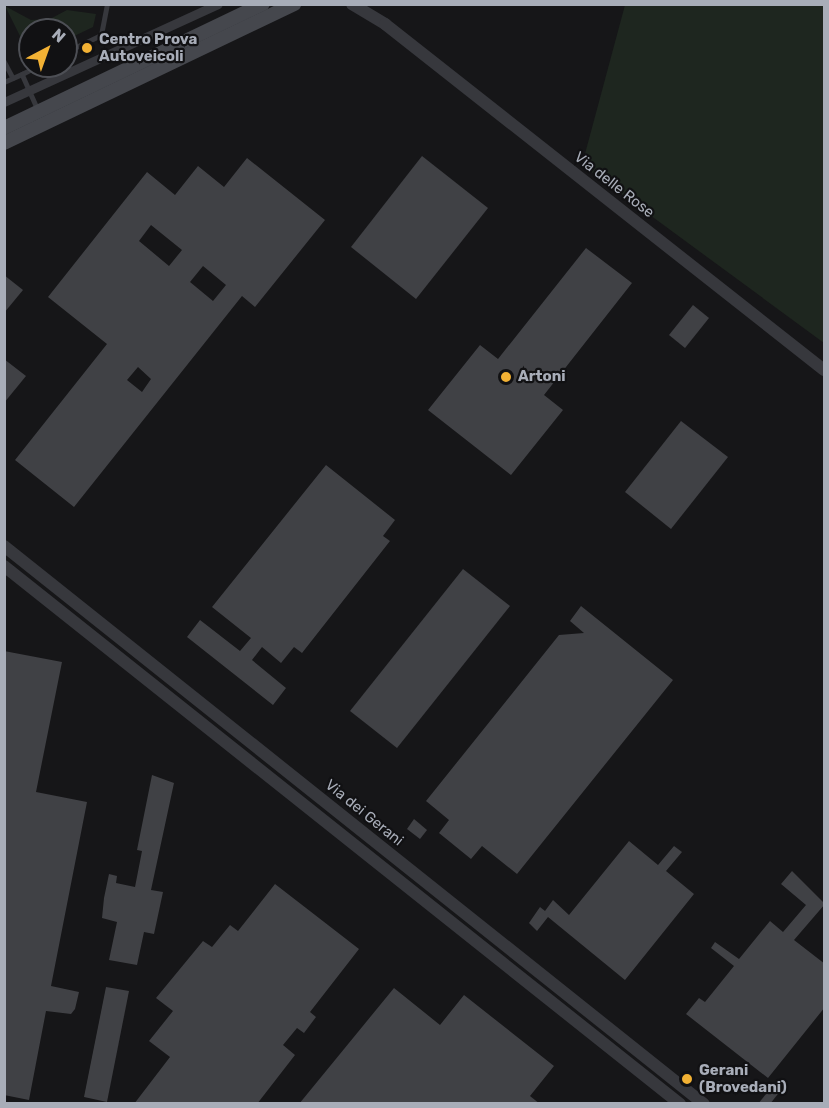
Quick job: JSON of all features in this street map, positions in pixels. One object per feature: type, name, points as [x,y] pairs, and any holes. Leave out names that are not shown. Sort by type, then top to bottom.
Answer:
[{"type":"main road","points":[[4,128],[263,4]]},
{"type":"main road","points":[[4,143],[294,4]]},
{"type":"street","points":[[4,102],[218,4]]},
{"type":"street","points":[[352,4],[385,24]]},
{"type":"street","points":[[369,4],[385,24]]},
{"type":"street","name":"Via delle Rose","points":[[385,24],[825,370]]},
{"type":"street","name":"Via dei Gerani","points":[[4,546],[704,1104]]},
{"type":"street","name":"Via dei Gerani","points":[[4,566],[680,1104]]},
{"type":"lane","points":[[78,46],[101,35],[107,4]]},
{"type":"lane","points":[[4,62],[13,78]]},
{"type":"lane","points":[[4,82],[18,76]]},
{"type":"lane","points":[[24,78],[39,112]]},
{"type":"shaded area","points":[[625,5],[824,5],[824,343],[582,165]]},
{"type":"shaded area","points":[[5,6],[27,18],[18,18],[18,32]]},
{"type":"shaded area","points":[[67,10],[96,14],[93,27],[78,34],[78,18],[52,18]]},
{"type":"building","points":[[422,156],[488,208],[416,299],[351,247]]},
{"type":"building","points":[[247,158],[325,220],[255,307],[242,296],[74,507],[15,460],[107,344],[48,297],[147,172],[175,195],[198,166],[224,187]],"holes":[[[151,225],[182,250],[169,266],[139,241]],[[203,266],[226,285],[213,301],[190,282]],[[138,367],[151,379],[142,392],[127,380]]]},
{"type":"building","name":"Artoni","points":[[586,248],[632,283],[544,395],[563,410],[511,475],[428,410],[480,345],[498,359]]},
{"type":"building","points":[[4,275],[23,290],[4,313]]},
{"type":"building","points":[[693,305],[709,318],[685,348],[669,335]]},
{"type":"building","points":[[4,359],[26,376],[4,403]]},
{"type":"building","points":[[681,421],[728,457],[671,529],[625,492]]},
{"type":"building","points":[[326,465],[395,520],[383,536],[390,541],[302,653],[294,647],[281,663],[262,647],[252,660],[286,688],[273,705],[187,637],[200,620],[240,651],[251,638],[212,607]]},
{"type":"building","points":[[463,569],[510,606],[397,748],[350,711]]},
{"type":"building","points":[[581,606],[673,680],[517,874],[482,846],[471,859],[439,833],[449,820],[426,801],[559,635],[584,633],[570,621]]},
{"type":"building","points":[[4,651],[62,662],[36,792],[87,802],[51,986],[79,992],[75,1009],[71,1014],[46,1011],[29,1100],[4,1095]]},
{"type":"building","points":[[152,775],[174,783],[151,890],[163,892],[154,934],[144,932],[137,965],[109,960],[117,922],[102,918],[109,874],[117,876],[116,883],[135,887],[142,851],[137,850]]},
{"type":"building","points":[[414,819],[427,830],[420,839],[407,829]]},
{"type":"building","points":[[629,841],[658,865],[674,846],[682,852],[666,871],[694,894],[625,980],[548,917],[537,931],[529,923],[540,907],[545,911],[553,900],[569,915]]},
{"type":"building","points":[[792,871],[825,904],[794,940],[825,964],[825,1007],[768,1078],[686,1014],[699,998],[705,1002],[734,966],[711,948],[715,942],[739,959],[770,921],[783,932],[806,905],[781,884]]},
{"type":"building","points":[[275,884],[359,949],[310,1012],[316,1017],[304,1033],[297,1028],[283,1045],[295,1055],[257,1104],[134,1104],[170,1057],[149,1041],[173,1011],[156,998],[203,941],[212,947],[230,925],[238,931]]},
{"type":"building","points":[[106,987],[129,991],[107,1102],[84,1097]]},
{"type":"building","points":[[394,988],[440,1025],[464,995],[554,1066],[530,1096],[540,1104],[299,1104]]},
{"type":"building","points":[[774,1084],[781,1090],[770,1104],[758,1104]]},
{"type":"place","name":"Centro Prova Autoveicoli","points":[[87,48]]},
{"type":"place","name":"Artoni","points":[[506,377]]},
{"type":"place","name":"Gerani (Brovedani)","points":[[687,1079]]}]
